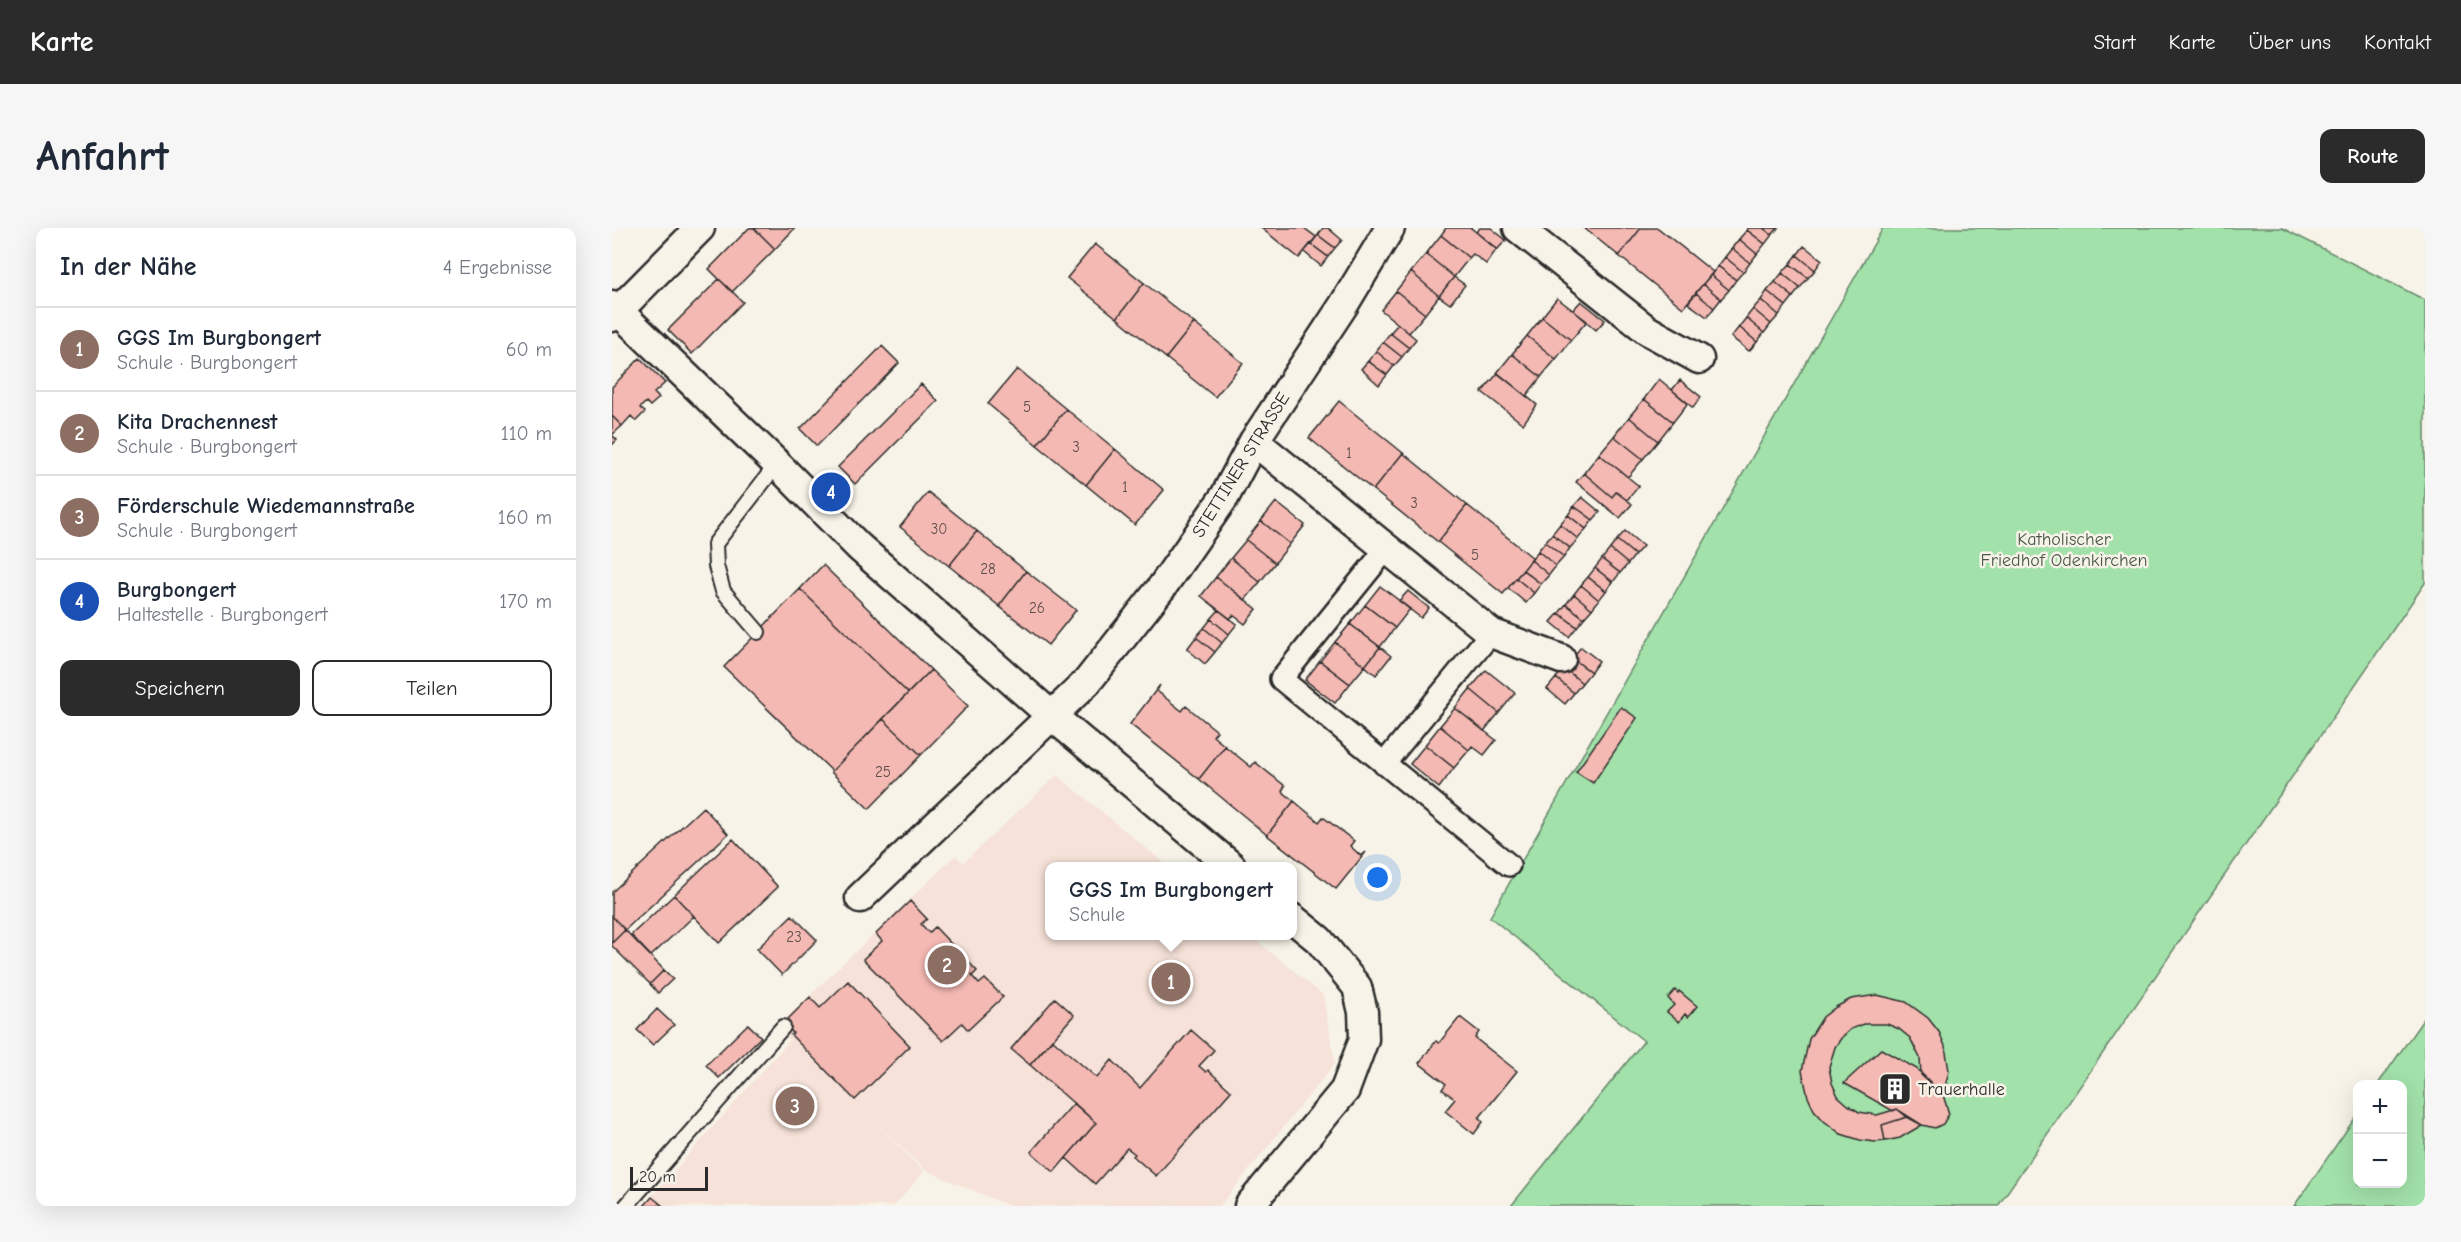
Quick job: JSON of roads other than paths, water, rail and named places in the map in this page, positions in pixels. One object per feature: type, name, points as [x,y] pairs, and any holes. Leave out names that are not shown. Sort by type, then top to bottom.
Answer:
[{"type":"street","points":[[700,228],[614,311],[777,464],[859,547],[1052,716],[1225,862]]},
{"type":"street","name":"STETTINER STRASSE","points":[[860,898],[1087,682],[1162,587],[1225,496],[1254,441],[1343,306],[1390,228]]},
{"type":"street","points":[[1518,228],[1647,330],[1699,359]]},
{"type":"street","points":[[1254,441],[1491,633],[1561,659]]},
{"type":"street","points":[[1387,548],[1281,679],[1509,866]]},
{"type":"street","points":[[1384,764],[1491,633]]},
{"type":"street","points":[[1249,1206],[1345,1090],[1364,1039],[1363,1012],[1357,987],[1319,940],[1297,921]]},
{"type":"lane","points":[[758,632],[723,591],[716,566],[716,544],[777,464]]},
{"type":"lane","points":[[626,1206],[783,1027]]},
{"type":"place","name":"Burgbongert","points":[[831,492]]},
{"type":"place","name":"Kita Drachennest","points":[[947,965]]},
{"type":"place","name":"GGS Im Burgbongert","points":[[1171,982]]},
{"type":"place","name":"Trauerhalle","points":[[1895,1089]]},
{"type":"place","name":"Förderschule Wiedemannstraße","points":[[795,1106]]},
{"type":"park label","name":"Katholischer Friedhof Odenkirchen","points":[[2064,549]]}]
